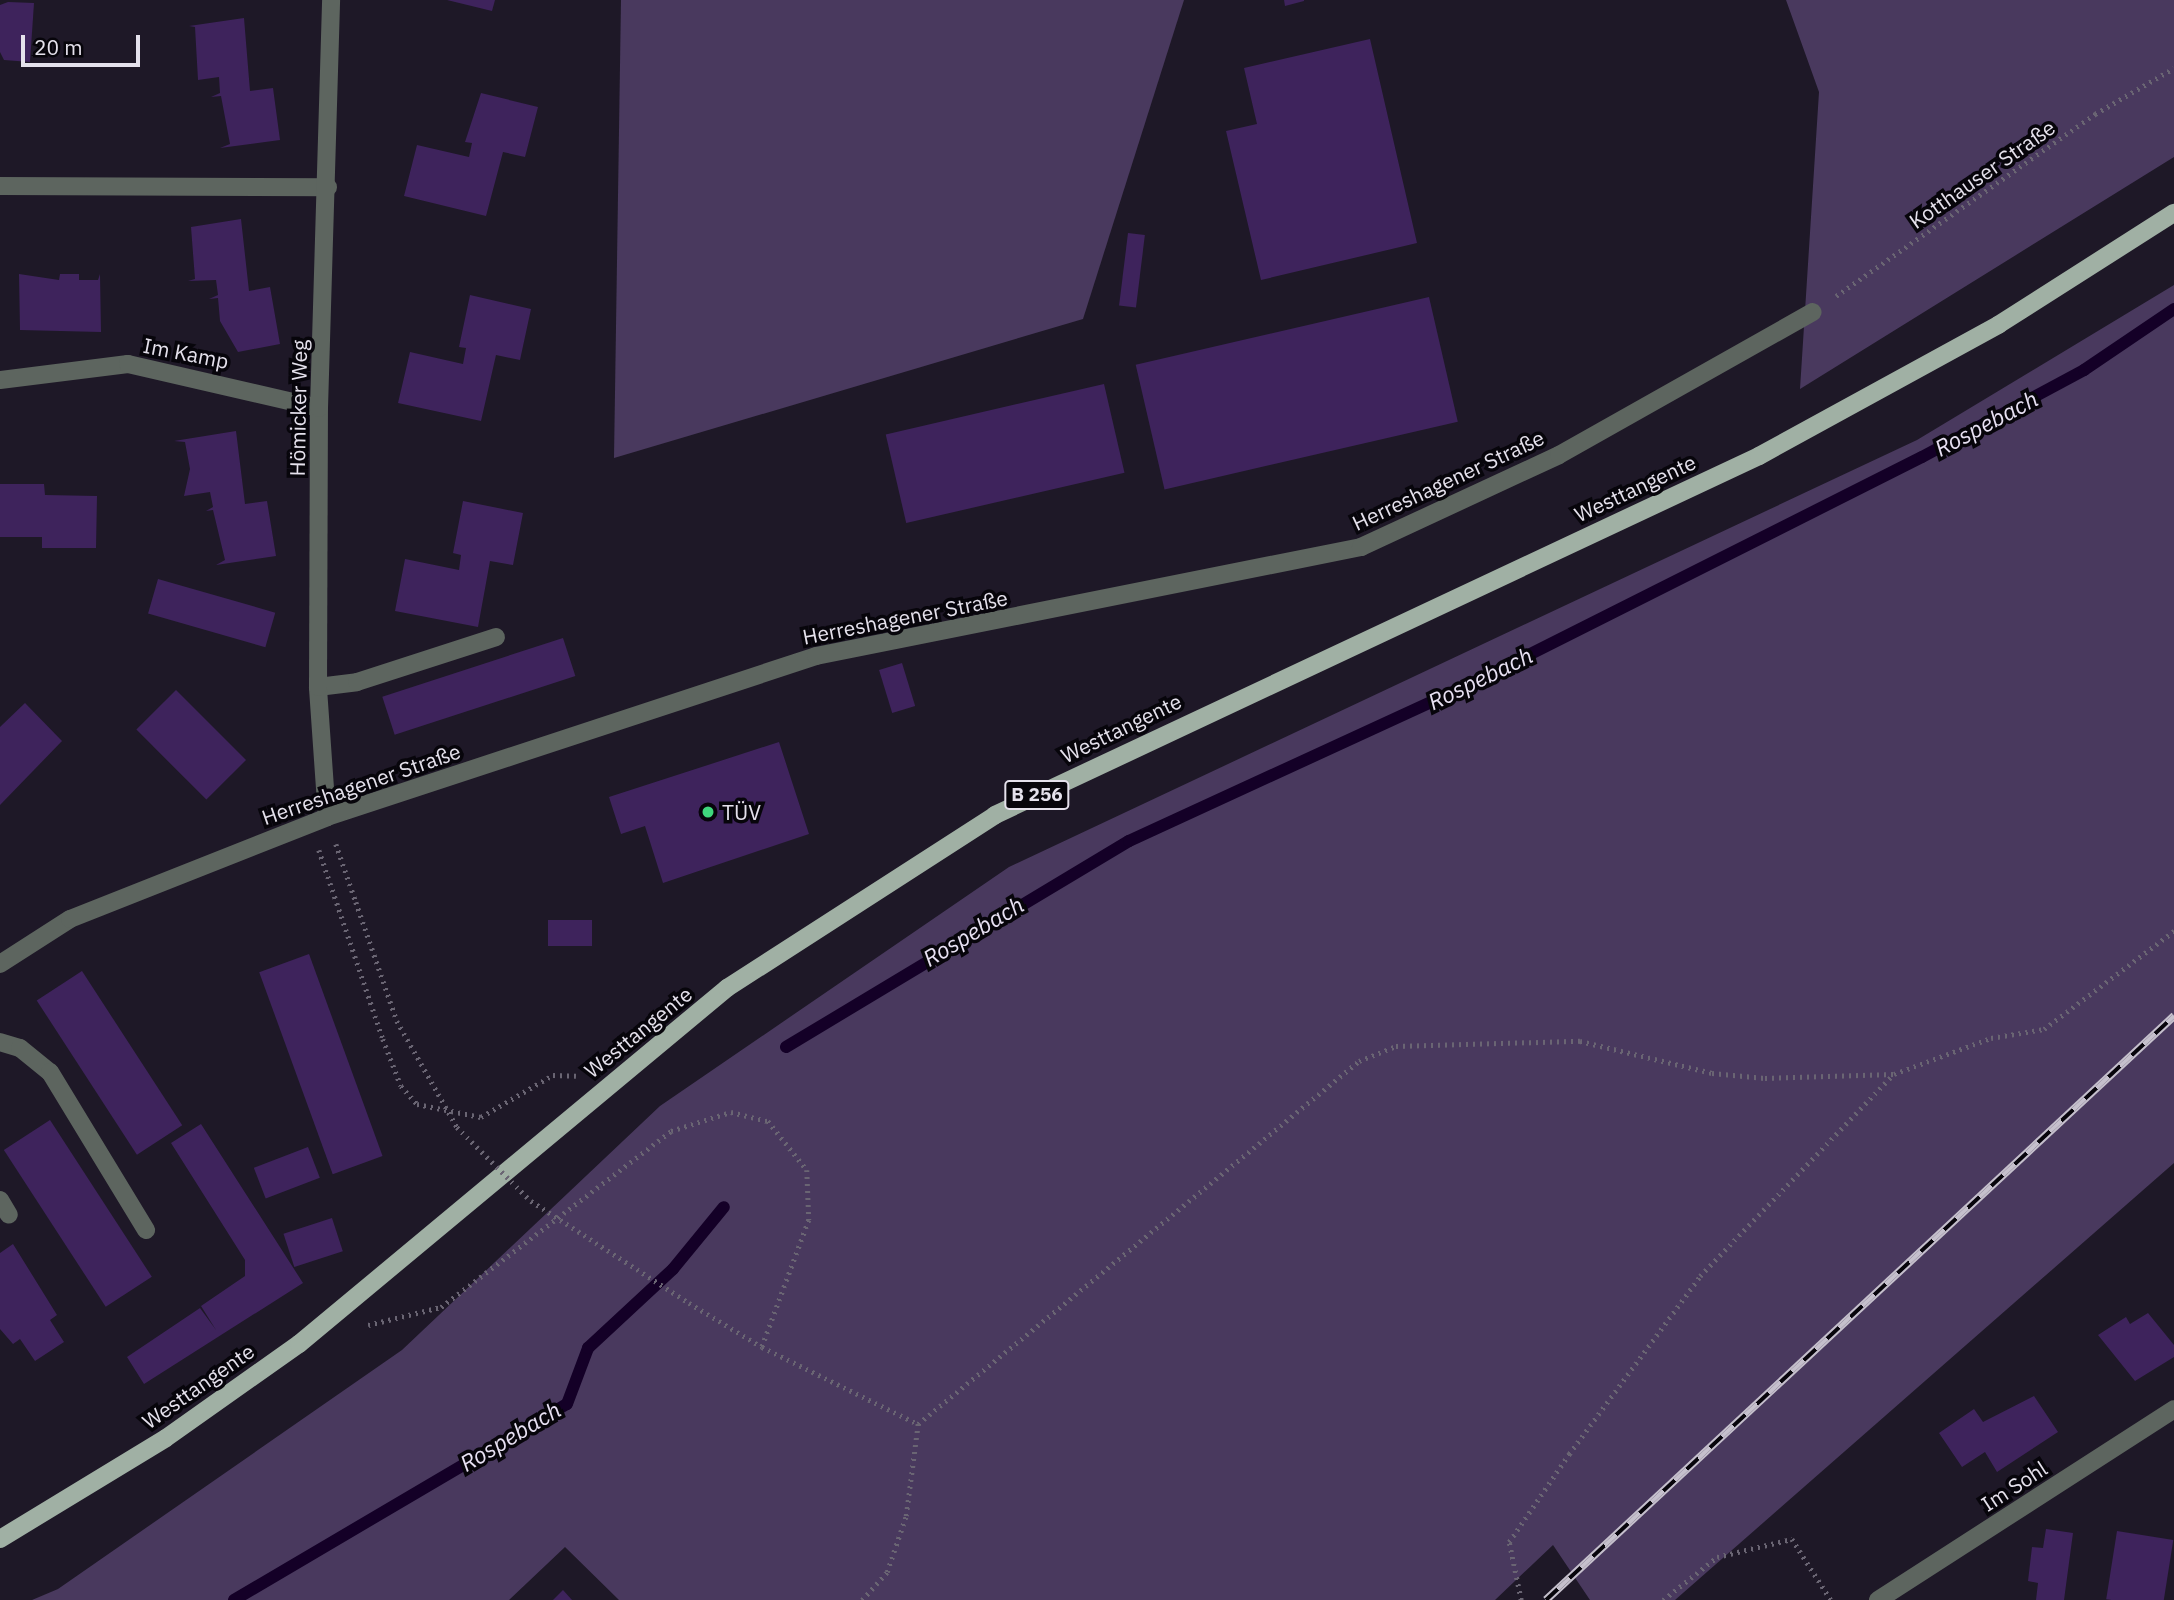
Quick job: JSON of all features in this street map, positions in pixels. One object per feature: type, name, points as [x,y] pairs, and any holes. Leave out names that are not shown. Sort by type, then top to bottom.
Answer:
[{"type":"main road","name":"Westtangente","points":[[0,1539],[166,1438],[318,1327],[615,1078],[727,988],[995,815],[1759,456],[1998,325],[2174,213]]},
{"type":"street","name":"Hömicker Weg","points":[[327,819],[318,687],[319,408],[331,0]]},
{"type":"street","points":[[0,186],[327,187]]},
{"type":"street","name":"Herreshagener Straße","points":[[0,964],[70,919],[327,819],[816,656],[1361,547],[1559,455],[1813,312]]},
{"type":"street","name":"Im Kamp","points":[[0,380],[128,364],[319,408]]},
{"type":"street","points":[[318,687],[357,682],[496,637]]},
{"type":"street","points":[[0,1042],[20,1048],[50,1072],[146,1230]]},
{"type":"street","name":"Im Sohl","points":[[1878,1600],[2174,1409]]},
{"type":"path","name":"Kotthauser Straße","points":[[1813,312],[2095,114],[2174,68]]},
{"type":"path","points":[[327,819],[319,851],[383,1040],[401,1086],[417,1104],[481,1116],[553,1075],[615,1078]]},
{"type":"path","points":[[327,819],[397,1021],[457,1127],[531,1201],[689,1303],[762,1347],[918,1424]]},
{"type":"path","points":[[862,1600],[887,1572],[906,1516],[918,1424],[1359,1061],[1396,1046],[1580,1041],[1725,1074],[1894,1073],[1991,1038],[2044,1029],[2174,931]]},
{"type":"path","points":[[1521,1600],[1509,1542],[1569,1454],[1700,1276],[1894,1073]]},
{"type":"path","points":[[318,1327],[384,1324],[441,1307],[671,1130],[731,1112],[768,1121],[807,1170],[809,1220],[762,1347]]},
{"type":"path","points":[[1663,1600],[1717,1557],[1792,1539],[1831,1600]]},
{"type":"shaded area","points":[[621,0],[1184,0],[1083,319],[614,458]]},
{"type":"shaded area","points":[[1786,0],[2174,0],[2174,157],[1800,389],[1819,92]]},
{"type":"shaded area","points":[[2174,285],[2174,1163],[1675,1600],[1590,1600],[1553,1545],[1495,1600],[619,1600],[565,1547],[509,1600],[32,1600],[58,1589],[402,1350],[660,1106],[1009,867],[1917,440]]},
{"type":"building","points":[[447,0],[495,0],[492,11]]},
{"type":"building","points":[[1284,0],[1304,0],[1304,1],[1285,6]]},
{"type":"building","points":[[8,2],[34,3],[30,62],[4,60],[0,52],[0,5]]},
{"type":"building","points":[[244,18],[250,91],[273,88],[280,140],[220,148],[230,144],[221,96],[211,97],[220,93],[219,77],[198,80],[195,27],[189,26]]},
{"type":"building","points":[[1370,39],[1417,243],[1261,280],[1226,131],[1257,124],[1244,68]]},
{"type":"building","points":[[481,93],[538,107],[525,157],[503,152],[486,216],[404,196],[417,145],[469,157],[472,143],[465,142]]},
{"type":"building","points":[[241,219],[249,291],[270,287],[280,344],[238,352],[220,321],[218,298],[209,299],[218,295],[216,280],[188,281],[195,279],[191,227]]},
{"type":"building","points":[[1128,233],[1145,235],[1136,308],[1119,305]]},
{"type":"building","points":[[19,274],[59,280],[60,274],[79,274],[79,280],[98,280],[100,274],[101,332],[20,330]]},
{"type":"building","points":[[470,295],[531,309],[520,360],[496,355],[481,421],[398,403],[410,352],[463,364],[466,348],[459,347]]},
{"type":"building","points":[[1429,297],[1458,422],[1165,489],[1136,365]]},
{"type":"building","points":[[1104,384],[1124,473],[906,523],[886,434]]},
{"type":"building","points":[[236,431],[245,504],[267,501],[276,556],[216,565],[225,560],[213,510],[206,511],[213,507],[210,492],[184,496],[190,469],[185,442],[174,441]]},
{"type":"building","points":[[0,484],[44,484],[45,495],[97,496],[96,548],[42,548],[42,537],[0,537]]},
{"type":"building","points":[[463,501],[523,513],[513,565],[490,561],[478,627],[395,611],[405,559],[459,570],[461,555],[453,553]]},
{"type":"building","points":[[158,579],[275,613],[265,647],[148,614]]},
{"type":"building","points":[[563,638],[575,676],[395,735],[382,697]]},
{"type":"building","points":[[902,663],[915,706],[892,713],[879,670]]},
{"type":"building","points":[[176,690],[246,760],[206,800],[136,730]]},
{"type":"building","points":[[25,703],[62,741],[0,805],[0,727]]},
{"type":"building","name":"TÜV","points":[[779,742],[809,834],[663,883],[645,826],[621,834],[609,797]]},
{"type":"building","points":[[548,920],[592,920],[592,946],[548,946]]},
{"type":"building","points":[[309,954],[383,1156],[333,1174],[259,972]]},
{"type":"building","points":[[82,971],[182,1125],[137,1155],[37,1000]]},
{"type":"building","points":[[50,1120],[152,1277],[106,1307],[4,1150]]},
{"type":"building","points":[[201,1124],[303,1283],[144,1384],[127,1357],[200,1308],[216,1330],[201,1306],[245,1276],[245,1260],[171,1143]]},
{"type":"building","points":[[308,1147],[320,1178],[266,1199],[254,1168]]},
{"type":"building","points":[[332,1218],[343,1251],[294,1267],[283,1234]]},
{"type":"building","points":[[13,1244],[57,1315],[50,1320],[64,1342],[35,1361],[20,1339],[13,1344],[0,1329],[0,1253]]},
{"type":"building","points":[[2148,1313],[2174,1345],[2174,1357],[2135,1381],[2098,1335],[2126,1317],[2130,1324]]},
{"type":"building","points":[[2034,1396],[2058,1432],[1997,1472],[1985,1452],[1962,1467],[1939,1433],[1974,1409],[1983,1422]]},
{"type":"building","points":[[2046,1529],[2073,1533],[2064,1600],[2036,1600],[2038,1583],[2028,1581],[2032,1547],[2043,1548]]},
{"type":"building","points":[[2117,1531],[2173,1540],[2164,1600],[2106,1599]]},
{"type":"building","points":[[563,1590],[572,1600],[553,1600]]},
{"type":"waterway","name":"Rospebach","points":[[786,1047],[1129,841],[1475,682],[1922,457],[2084,370],[2174,309]]},
{"type":"waterway","name":"Rospebach","points":[[234,1600],[567,1404],[588,1348],[673,1269],[724,1207]]},
{"type":"railway","points":[[1546,1600],[2174,1016]]},
{"type":"place","name":"TÜV","points":[[708,812]]}]
